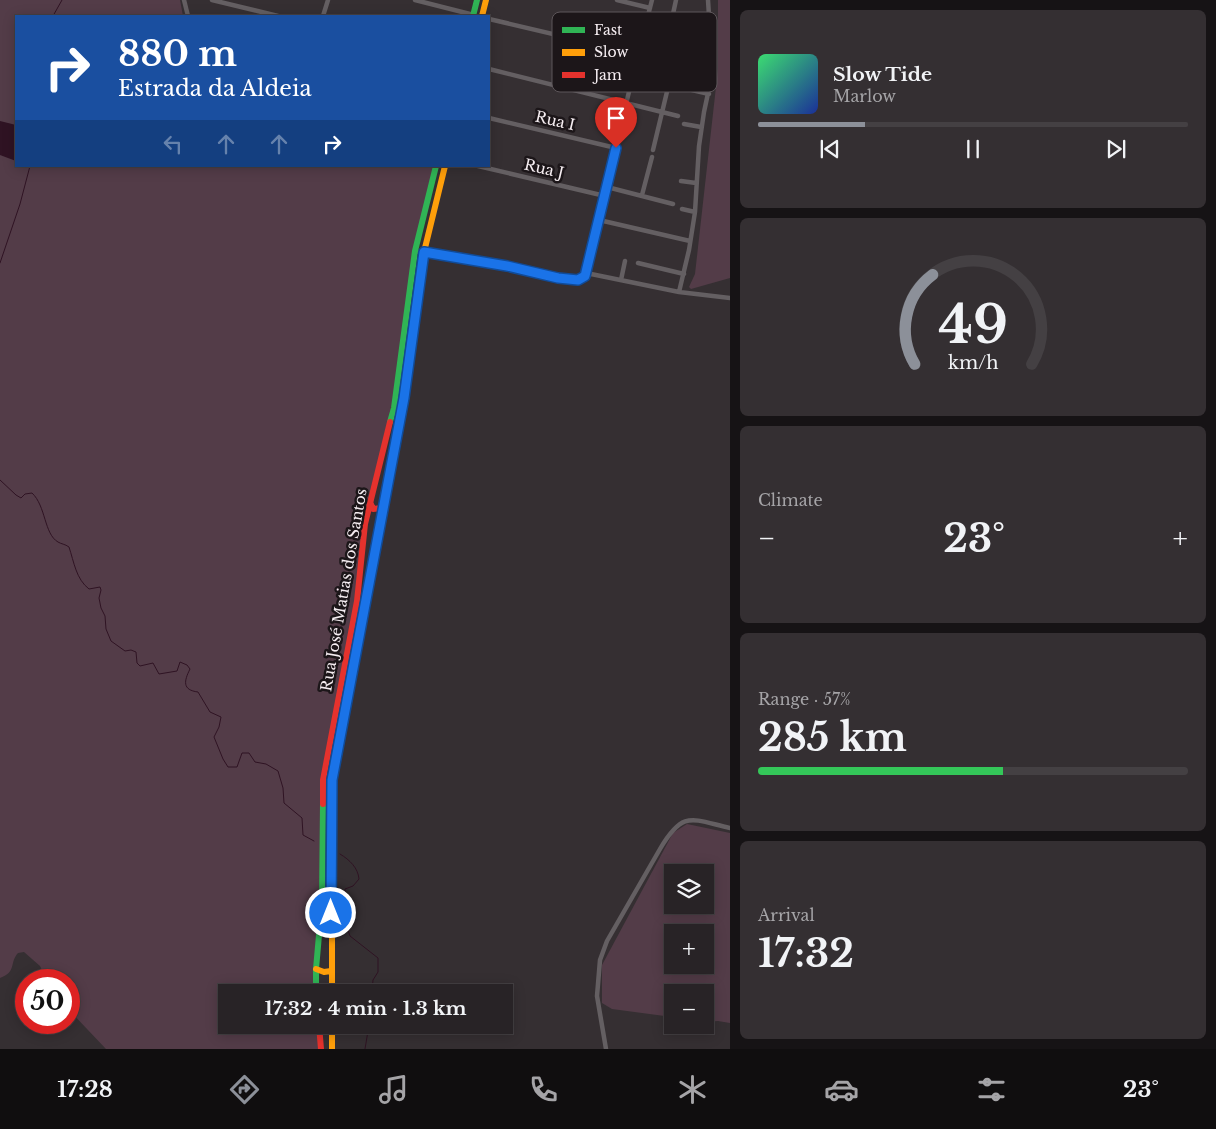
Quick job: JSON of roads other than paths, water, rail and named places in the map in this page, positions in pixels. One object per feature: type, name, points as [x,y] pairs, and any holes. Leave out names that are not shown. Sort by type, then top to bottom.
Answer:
[{"type":"main road","points":[[474,15],[478,0]]},
{"type":"main road","points":[[482,15],[486,0]]},
{"type":"main road","name":"Rua José Matias dos Santos","points":[[316,984],[322,901],[323,780],[357,601],[365,524],[394,408],[415,251],[436,167]]},
{"type":"main road","name":"Rua José Matias dos Santos","points":[[332,984],[332,780],[404,398],[424,252],[445,167]]},
{"type":"main road","points":[[370,502],[373,508],[376,509],[382,508],[384,505]]},
{"type":"main road","points":[[365,524],[373,522],[380,528]]},
{"type":"main road","points":[[316,969],[331,972]]},
{"type":"main road","points":[[320,1034],[321,1049]]},
{"type":"main road","points":[[332,1034],[332,1049]]},
{"type":"street","points":[[184,0],[188,15]]},
{"type":"street","points":[[212,0],[274,15]]},
{"type":"street","points":[[323,15],[328,0]]},
{"type":"street","points":[[415,0],[474,15]]},
{"type":"street","points":[[617,0],[650,8]]},
{"type":"street","points":[[649,12],[652,0]]},
{"type":"street","points":[[490,19],[552,34]]},
{"type":"street","points":[[490,68],[552,84]]},
{"type":"street","points":[[583,92],[678,116]]},
{"type":"street","points":[[585,276],[629,92]]},
{"type":"street","points":[[653,150],[667,92]]},
{"type":"street","points":[[679,292],[695,212],[701,127],[709,94],[700,92]]},
{"type":"street","name":"Rua I","points":[[490,118],[616,148]]},
{"type":"street","points":[[684,124],[701,127]]},
{"type":"street","points":[[642,196],[652,157]]},
{"type":"street","name":"Rua J","points":[[482,167],[604,196]]},
{"type":"street","points":[[681,181],[696,184]]},
{"type":"street","points":[[607,186],[673,204]]},
{"type":"street","points":[[682,210],[695,212]]},
{"type":"street","points":[[598,220],[690,241]]},
{"type":"street","points":[[415,251],[507,266],[558,278],[578,280],[590,274],[679,292],[730,298]]},
{"type":"street","points":[[620,280],[625,260]]},
{"type":"street","points":[[638,263],[684,274]]},
{"type":"street","points":[[606,1049],[597,988],[599,964],[607,941],[664,842],[678,824],[694,820],[730,828]]},
{"type":"waterway","points":[[54,15],[62,0]]},
{"type":"waterway","points":[[0,263],[20,204],[30,167]]},
{"type":"waterway","points":[[0,480],[21,498],[25,494],[32,493],[40,505],[53,538],[69,547],[81,580],[89,589],[100,587],[99,598],[101,608],[105,616],[106,629],[111,641],[125,651],[131,650],[136,652],[137,663],[140,666],[153,663],[159,674],[177,671],[180,662],[187,665],[190,669],[186,677],[187,687],[198,692],[210,712],[221,717],[214,737],[228,767],[237,767],[242,753],[249,753],[255,762],[266,764],[278,771],[283,788],[284,803],[302,818],[303,835],[314,841]]},
{"type":"waterway","points":[[340,854],[357,871],[359,879],[353,886],[345,889],[346,924],[350,936],[378,958],[378,972],[373,984]]},
{"type":"waterway","points":[[365,1049],[368,1034]]}]
